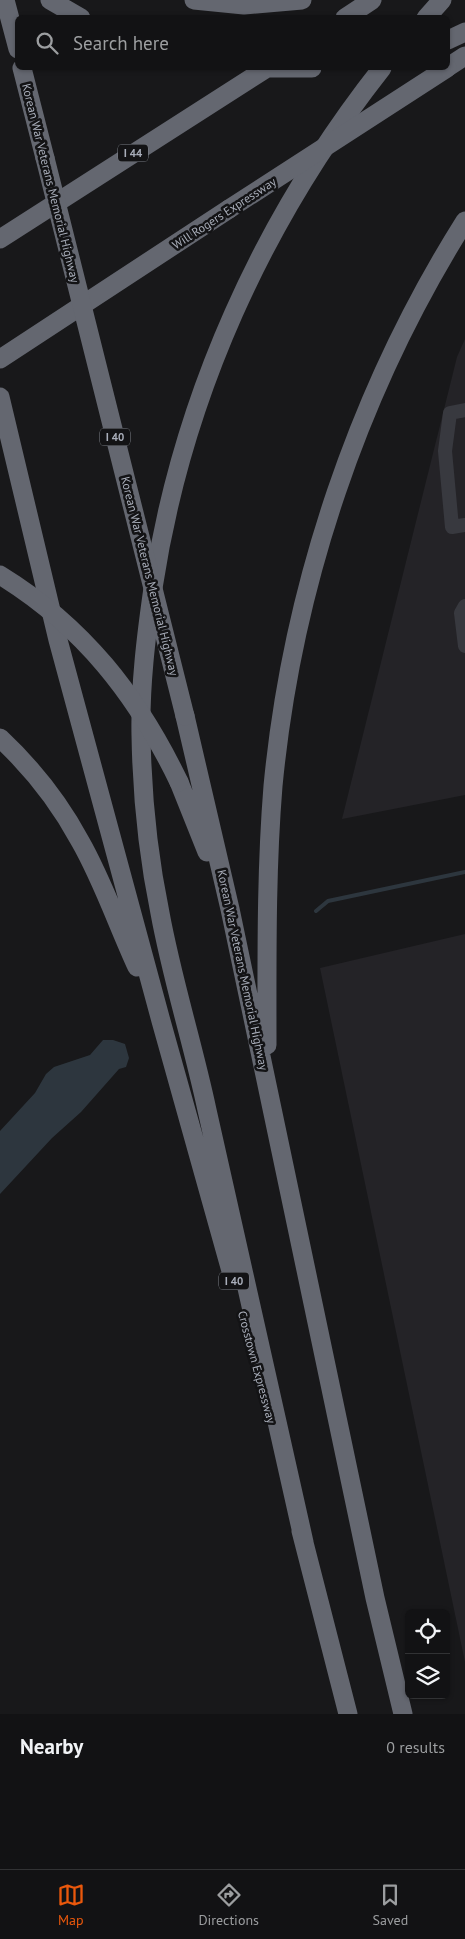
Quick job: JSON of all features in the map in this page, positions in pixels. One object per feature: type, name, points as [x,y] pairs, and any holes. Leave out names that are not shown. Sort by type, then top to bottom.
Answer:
[{"type":"highway","points":[[5,0],[15,38]]},
{"type":"highway","points":[[50,0],[76,15]]},
{"type":"highway","points":[[194,0],[244,5],[302,0]]},
{"type":"highway","points":[[349,15],[372,0]]},
{"type":"highway","points":[[429,15],[442,0]]},
{"type":"highway","points":[[450,39],[465,32]]},
{"type":"highway","name":"Will Rogers Expressway","points":[[450,65],[465,56]]},
{"type":"highway","name":"Korean War Veterans Memorial Highway","points":[[23,70],[185,716],[230,909],[268,1086]]},
{"type":"highway","name":"I 44","points":[[0,239],[264,70]]},
{"type":"highway","points":[[304,1542],[206,1104],[160,913],[146,813],[141,702],[147,632],[158,552],[182,454],[208,375],[255,266],[278,222],[339,125],[380,70]]},
{"type":"highway","name":"Will Rogers Expressway","points":[[0,359],[442,70]]},
{"type":"highway","points":[[268,1086],[267,922],[269,843],[279,742],[297,635],[322,540],[363,421],[414,309],[465,220]]},
{"type":"highway","name":"I 40","points":[[1,401],[58,640],[161,1021]]},
{"type":"highway","points":[[0,574],[44,605],[76,633],[114,672],[153,731],[180,782],[230,909]]},
{"type":"highway","points":[[0,738],[39,779],[59,805],[81,842],[161,1021]]},
{"type":"highway","name":"Crosstown Expressway","points":[[161,1021],[304,1542],[348,1714]]},
{"type":"highway","name":"I 40","points":[[268,1086],[372,1588],[403,1714]]},
{"type":"lane","points":[[465,410],[450,413],[445,451],[452,527],[465,525]]},
{"type":"lane","points":[[465,606],[461,613],[465,646]]},
{"type":"shaded area","points":[[465,339],[465,795],[342,819],[457,357]]},
{"type":"shaded area","points":[[465,934],[465,1662],[320,968]]},
{"type":"shaded area","points":[[103,1040],[113,1040],[125,1044],[129,1058],[126,1067],[119,1069],[81,1112],[52,1138],[0,1194],[0,1131],[35,1093],[46,1074],[54,1067],[90,1055]]},
{"type":"waterway","points":[[316,911],[328,901],[465,872]]}]
